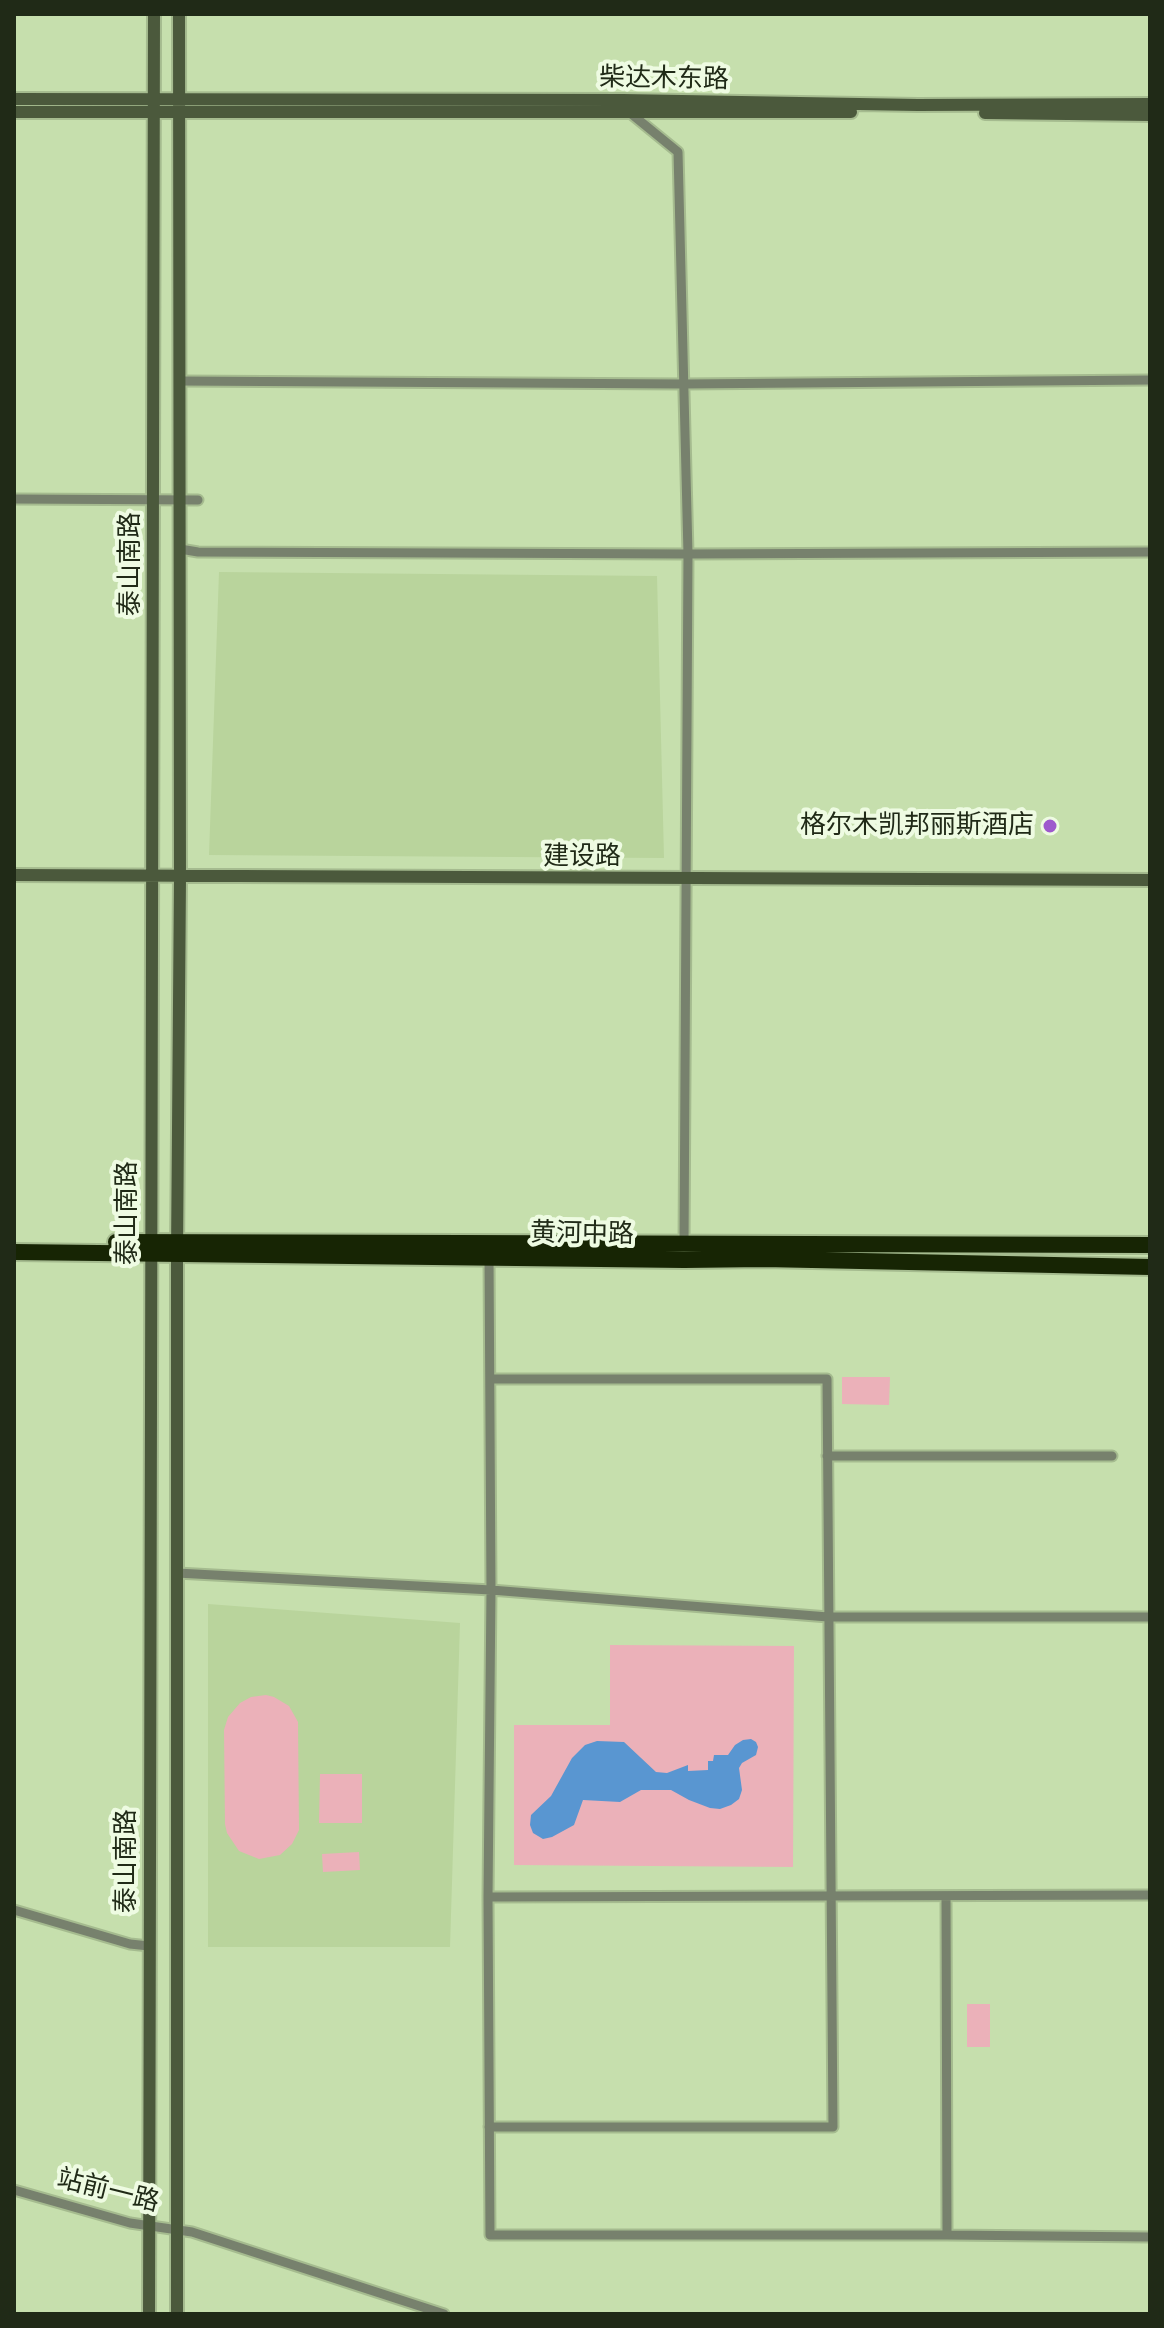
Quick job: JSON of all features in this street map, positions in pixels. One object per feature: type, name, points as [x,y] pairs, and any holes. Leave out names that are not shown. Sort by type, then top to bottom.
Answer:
[{"type":"highway","name":"黄河中路","points":[[14,1242],[489,1257],[1150,1245]]},
{"type":"highway","name":"黄河中路","points":[[14,1252],[150,1247]]},
{"type":"highway","name":"黄河中路","points":[[177,1248],[684,1252],[779,1259],[1150,1267]]},
{"type":"street","name":"泰山南路","points":[[149,2314],[154,14]]},
{"type":"street","name":"泰山南路","points":[[177,2314],[179,14]]},
{"type":"street","points":[[14,99],[178,106]]},
{"type":"street","name":"柴达木东路","points":[[178,106],[623,100],[918,105],[1150,104]]},
{"type":"street","points":[[14,112],[155,105]]},
{"type":"street","name":"柴达木东路","points":[[178,106],[1150,115]]},
{"type":"street","points":[[629,112],[678,152],[688,554],[684,1252]]},
{"type":"street","points":[[180,381],[684,384],[1150,380]]},
{"type":"street","points":[[14,499],[198,500]]},
{"type":"street","points":[[180,549],[198,552],[688,554],[1150,552]]},
{"type":"street","name":"建设路","points":[[14,875],[1150,880]]},
{"type":"street","points":[[489,1257],[490,2235],[1150,2237]]},
{"type":"street","points":[[489,2127],[833,2127],[827,1379],[490,1379]]},
{"type":"street","points":[[827,1456],[1112,1456]]},
{"type":"street","points":[[177,1573],[491,1590],[828,1617],[1150,1617]]},
{"type":"street","points":[[488,1897],[1150,1895]]},
{"type":"street","points":[[946,1896],[947,2235]]},
{"type":"street","points":[[14,1910],[130,1944],[149,1946]]},
{"type":"street","name":"站前一路","points":[[14,2190],[130,2223],[192,2232],[444,2314]]},
{"type":"shaded area","points":[[219,572],[657,576],[664,858],[209,855]]},
{"type":"shaded area","points":[[842,1377],[890,1377],[889,1405],[842,1404]]},
{"type":"shaded area","points":[[208,1604],[460,1623],[450,1947],[208,1947]]},
{"type":"shaded area","points":[[610,1645],[794,1646],[793,1867],[514,1865],[514,1725],[610,1725]]},
{"type":"shaded area","points":[[266,1695],[289,1706],[298,1722],[299,1830],[292,1844],[280,1855],[259,1859],[239,1851],[227,1833],[224,1730],[228,1717],[240,1703],[251,1697]]},
{"type":"shaded area","points":[[320,1774],[362,1774],[362,1823],[319,1823]]},
{"type":"shaded area","points":[[359,1852],[360,1870],[323,1872],[322,1854]]},
{"type":"shaded area","points":[[967,2004],[990,2004],[990,2047],[967,2047]]},
{"type":"water","points":[[751,1739],[758,1747],[756,1755],[739,1768],[742,1790],[739,1799],[731,1805],[720,1809],[710,1808],[671,1790],[641,1790],[620,1802],[583,1800],[574,1825],[543,1839],[533,1833],[531,1815],[551,1796],[572,1758],[585,1745],[597,1741],[624,1742],[656,1772],[667,1773],[688,1765],[688,1771],[708,1770],[708,1761],[713,1761],[714,1755],[728,1755],[735,1745]]},
{"type":"place","name":"格尔木凯邦丽斯酒店","points":[[1050,826]]}]
